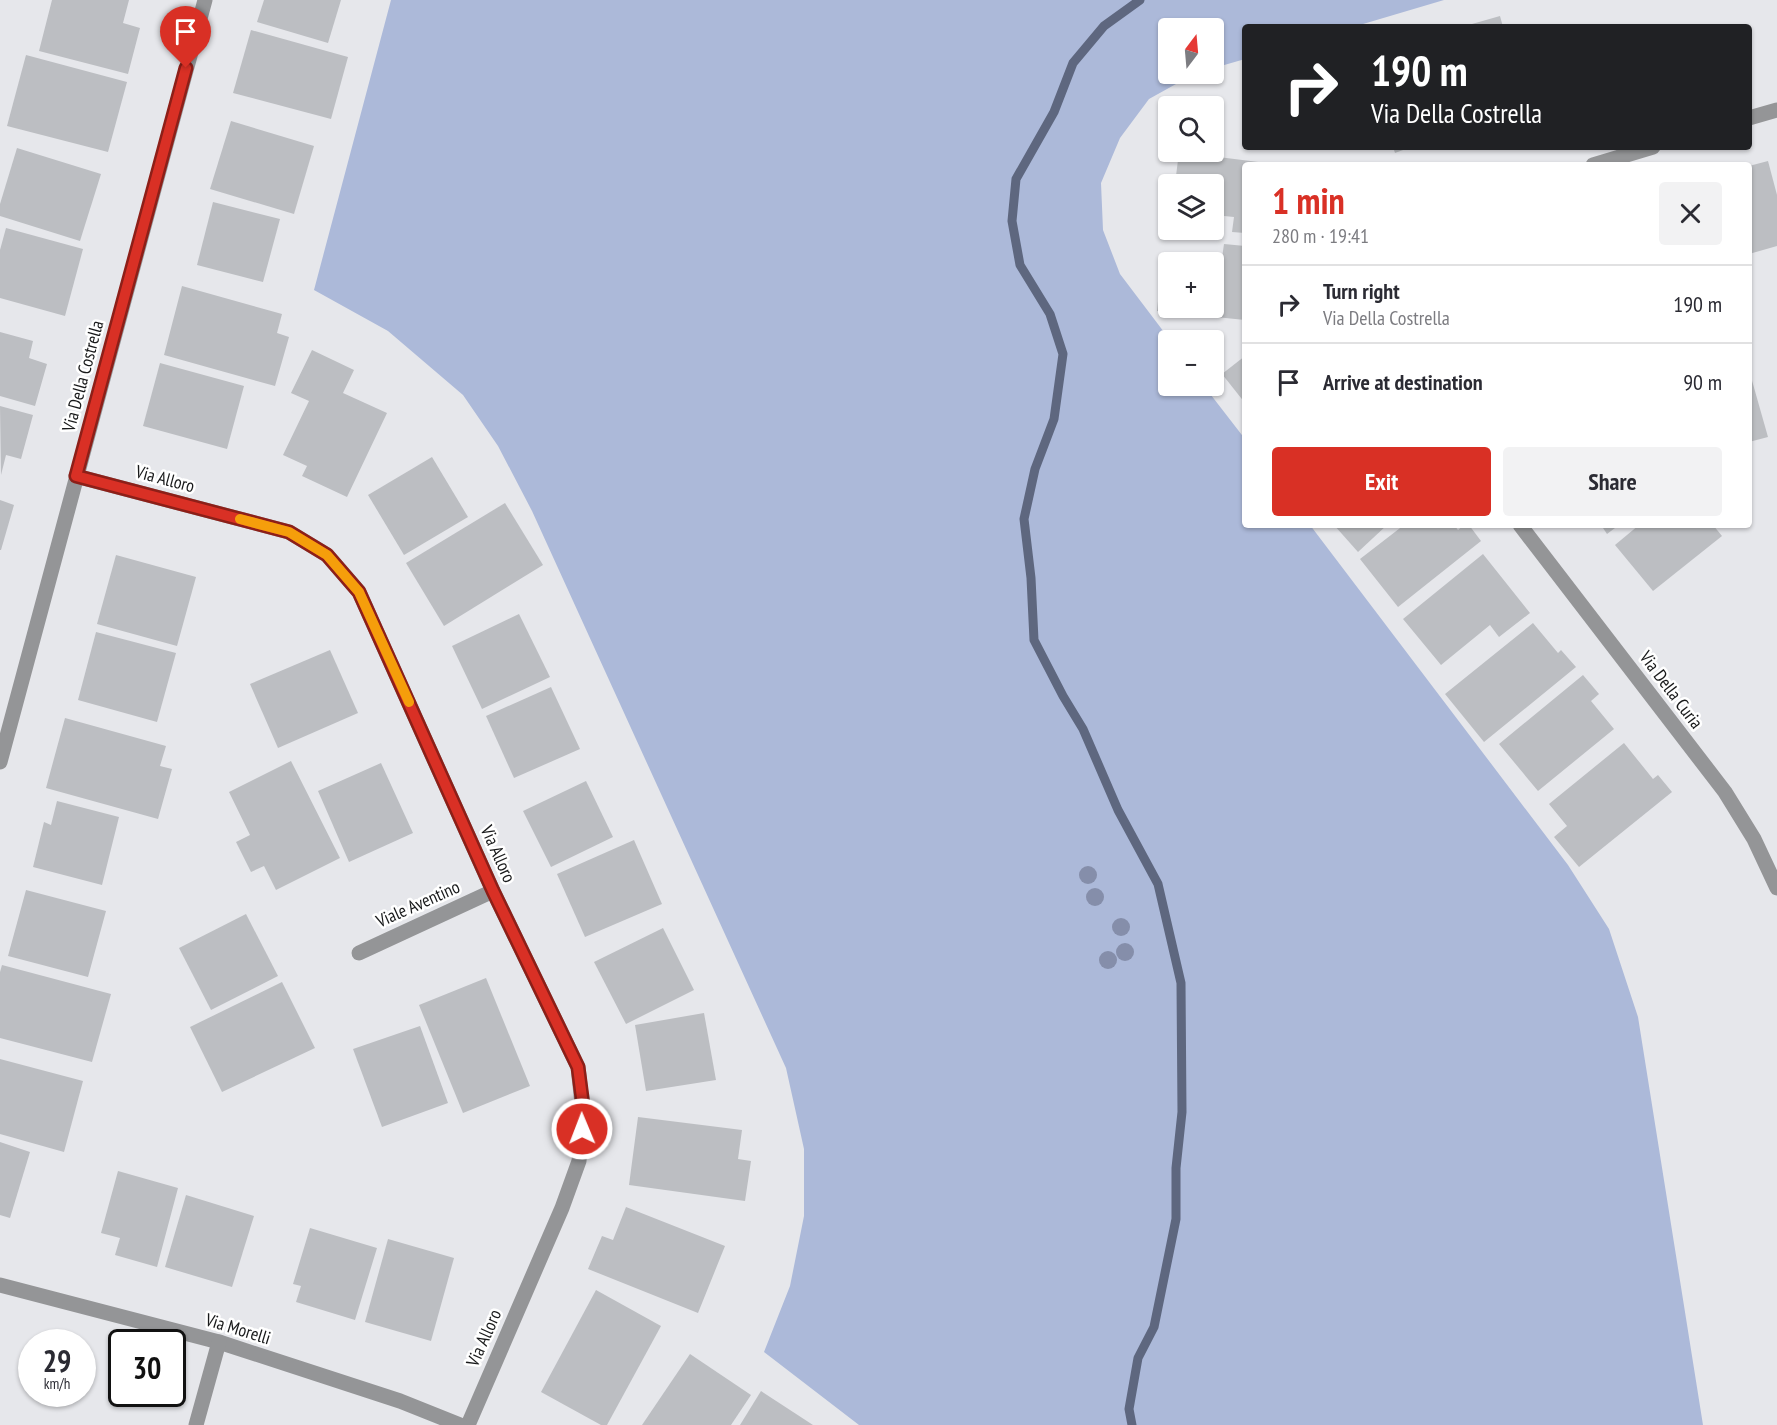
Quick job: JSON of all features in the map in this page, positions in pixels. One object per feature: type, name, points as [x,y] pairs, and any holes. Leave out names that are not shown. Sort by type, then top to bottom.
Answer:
[{"type":"street","name":"Via Della Costrella","points":[[0,762],[205,0]]},
{"type":"street","points":[[1752,117],[1777,110]]},
{"type":"street","points":[[1603,162],[1643,150]]},
{"type":"street","name":"Via Alloro","points":[[76,476],[289,532],[327,555],[359,592],[493,891],[578,1067],[584,1113],[579,1161],[566,1199],[468,1425]]},
{"type":"street","name":"Via Della Curia","points":[[1522,528],[1725,792],[1754,839],[1777,888]]},
{"type":"street","name":"Viale Aventino","points":[[359,952],[493,891]]},
{"type":"street","name":"Via Morelli","points":[[0,1286],[219,1342],[400,1401],[460,1425]]},
{"type":"street","points":[[196,1425],[219,1342]]},
{"type":"shaded area","points":[[391,0],[1444,0],[1363,24],[1242,24],[1242,60],[1224,65],[1224,18],[1158,18],[1158,84],[1176,84],[1149,99],[1120,138],[1101,183],[1103,230],[1120,274],[1162,330],[1158,330],[1158,396],[1212,396],[1242,435],[1242,528],[1312,528],[1568,865],[1609,929],[1638,1017],[1703,1425],[859,1425],[764,1352],[790,1286],[804,1216],[804,1149],[786,1068],[532,511],[498,446],[463,395],[388,331],[314,290]]},
{"type":"building","points":[[52,0],[129,0],[123,23],[140,28],[128,74],[39,51]]},
{"type":"building","points":[[264,0],[341,0],[328,43],[257,22]]},
{"type":"building","points":[[1500,16],[1502,24],[1472,24]]},
{"type":"building","points":[[251,30],[348,57],[331,119],[233,93]]},
{"type":"building","points":[[26,55],[127,82],[108,152],[7,126]]},
{"type":"building","points":[[231,121],[314,146],[294,214],[210,189]]},
{"type":"building","points":[[17,148],[101,174],[80,241],[0,216],[0,204]]},
{"type":"building","points":[[1224,158],[1257,162],[1242,162],[1242,233],[1232,232],[1234,217],[1224,216],[1224,174],[1176,174],[1178,162],[1224,162]]},
{"type":"building","points":[[1768,161],[1777,195],[1777,246],[1752,253],[1752,165]]},
{"type":"building","points":[[213,202],[280,219],[263,282],[197,265]]},
{"type":"building","points":[[6,228],[83,249],[65,316],[0,298],[0,250]]},
{"type":"building","points":[[1224,244],[1242,246],[1242,320],[1224,318]]},
{"type":"building","points":[[182,286],[282,314],[277,333],[289,337],[275,386],[164,355]]},
{"type":"building","points":[[0,332],[33,341],[29,358],[47,364],[35,406],[0,396]]},
{"type":"building","points":[[312,350],[354,370],[343,393],[387,413],[347,497],[302,476],[307,466],[283,455],[309,401],[291,393]]},
{"type":"building","points":[[1242,358],[1242,399],[1224,377],[1224,372]]},
{"type":"building","points":[[160,363],[244,386],[227,449],[143,426]]},
{"type":"building","points":[[1752,381],[1768,437],[1752,441]]},
{"type":"building","points":[[0,406],[33,415],[21,459],[6,455],[1,475]]},
{"type":"building","points":[[432,457],[468,517],[404,555],[368,495]]},
{"type":"building","points":[[0,500],[14,505],[1,550],[0,550]]},
{"type":"building","points":[[505,503],[543,565],[444,626],[406,563]]},
{"type":"building","points":[[1337,528],[1384,528],[1358,552]]},
{"type":"building","points":[[1400,528],[1456,528],[1458,530],[1471,528],[1481,541],[1398,607],[1360,559]]},
{"type":"building","points":[[1603,528],[1615,528],[1607,534]]},
{"type":"building","points":[[1635,528],[1715,528],[1722,536],[1653,591],[1615,545]]},
{"type":"building","points":[[1483,554],[1530,613],[1499,637],[1490,625],[1441,665],[1403,619]]},
{"type":"building","points":[[116,555],[196,577],[177,646],[97,624]]},
{"type":"building","points":[[519,614],[550,677],[482,709],[452,646]]},
{"type":"building","points":[[1533,623],[1558,653],[1561,650],[1576,667],[1484,742],[1445,694]]},
{"type":"building","points":[[96,632],[176,653],[157,722],[78,700]]},
{"type":"building","points":[[330,650],[358,713],[278,748],[250,684]]},
{"type":"building","points":[[1583,675],[1599,694],[1591,701],[1614,729],[1538,791],[1499,744]]},
{"type":"building","points":[[551,687],[580,749],[514,778],[486,716]]},
{"type":"building","points":[[65,718],[166,746],[160,766],[172,769],[158,819],[46,788]]},
{"type":"building","points":[[1624,743],[1653,779],[1658,775],[1672,792],[1579,867],[1554,837],[1567,826],[1549,804]]},
{"type":"building","points":[[291,761],[340,858],[276,890],[264,866],[251,872],[236,842],[250,835],[229,792]]},
{"type":"building","points":[[381,763],[413,833],[349,862],[318,791]]},
{"type":"building","points":[[586,781],[613,837],[551,867],[523,811]]},
{"type":"building","points":[[57,801],[119,817],[102,885],[33,867],[44,822],[51,825]]},
{"type":"building","points":[[634,840],[662,904],[585,937],[557,874]]},
{"type":"building","points":[[26,890],[106,911],[88,977],[8,956]]},
{"type":"building","points":[[246,914],[278,976],[211,1010],[179,948]]},
{"type":"building","points":[[663,928],[694,990],[626,1024],[594,962]]},
{"type":"building","points":[[2,965],[111,994],[92,1062],[0,1038],[0,972]]},
{"type":"building","points":[[486,978],[530,1086],[463,1113],[419,1005]]},
{"type":"building","points":[[282,982],[315,1048],[222,1092],[190,1027]]},
{"type":"building","points":[[704,1013],[716,1080],[646,1091],[635,1025]]},
{"type":"building","points":[[420,1026],[448,1103],[382,1127],[353,1049]]},
{"type":"building","points":[[0,1059],[83,1081],[64,1152],[0,1134]]},
{"type":"building","points":[[638,1117],[742,1130],[738,1159],[751,1161],[745,1201],[629,1185]]},
{"type":"building","points":[[0,1142],[30,1152],[10,1218],[0,1215]]},
{"type":"building","points":[[118,1171],[178,1188],[157,1267],[115,1255],[120,1238],[101,1233]]},
{"type":"building","points":[[186,1195],[254,1216],[232,1287],[165,1267]]},
{"type":"building","points":[[626,1207],[725,1246],[698,1313],[588,1269],[602,1236],[613,1240]]},
{"type":"building","points":[[310,1228],[377,1248],[355,1320],[296,1302],[301,1286],[293,1284]]},
{"type":"building","points":[[388,1239],[454,1258],[431,1341],[365,1322]]},
{"type":"building","points":[[596,1290],[661,1326],[607,1425],[601,1425],[541,1392]]},
{"type":"building","points":[[690,1354],[751,1395],[731,1425],[642,1425]]},
{"type":"building","points":[[761,1391],[813,1425],[740,1425]]},
{"type":"waterway","points":[[1132,1425],[1129,1409],[1138,1358],[1154,1327],[1176,1219],[1176,1168],[1182,1112],[1181,983],[1158,884],[1118,810],[1083,729],[1034,640],[1031,578],[1024,519],[1035,469],[1054,419],[1063,354],[1050,314],[1020,265],[1012,221],[1016,179],[1054,112],[1073,63],[1104,26],[1140,0]]},
{"type":"slow traffic","points":[[240,519],[289,532],[327,555],[359,592],[409,702]]},
{"type":"route","points":[[186,68],[76,476],[289,532],[327,555],[359,592],[493,891],[578,1067],[584,1113],[582,1129]]}]
